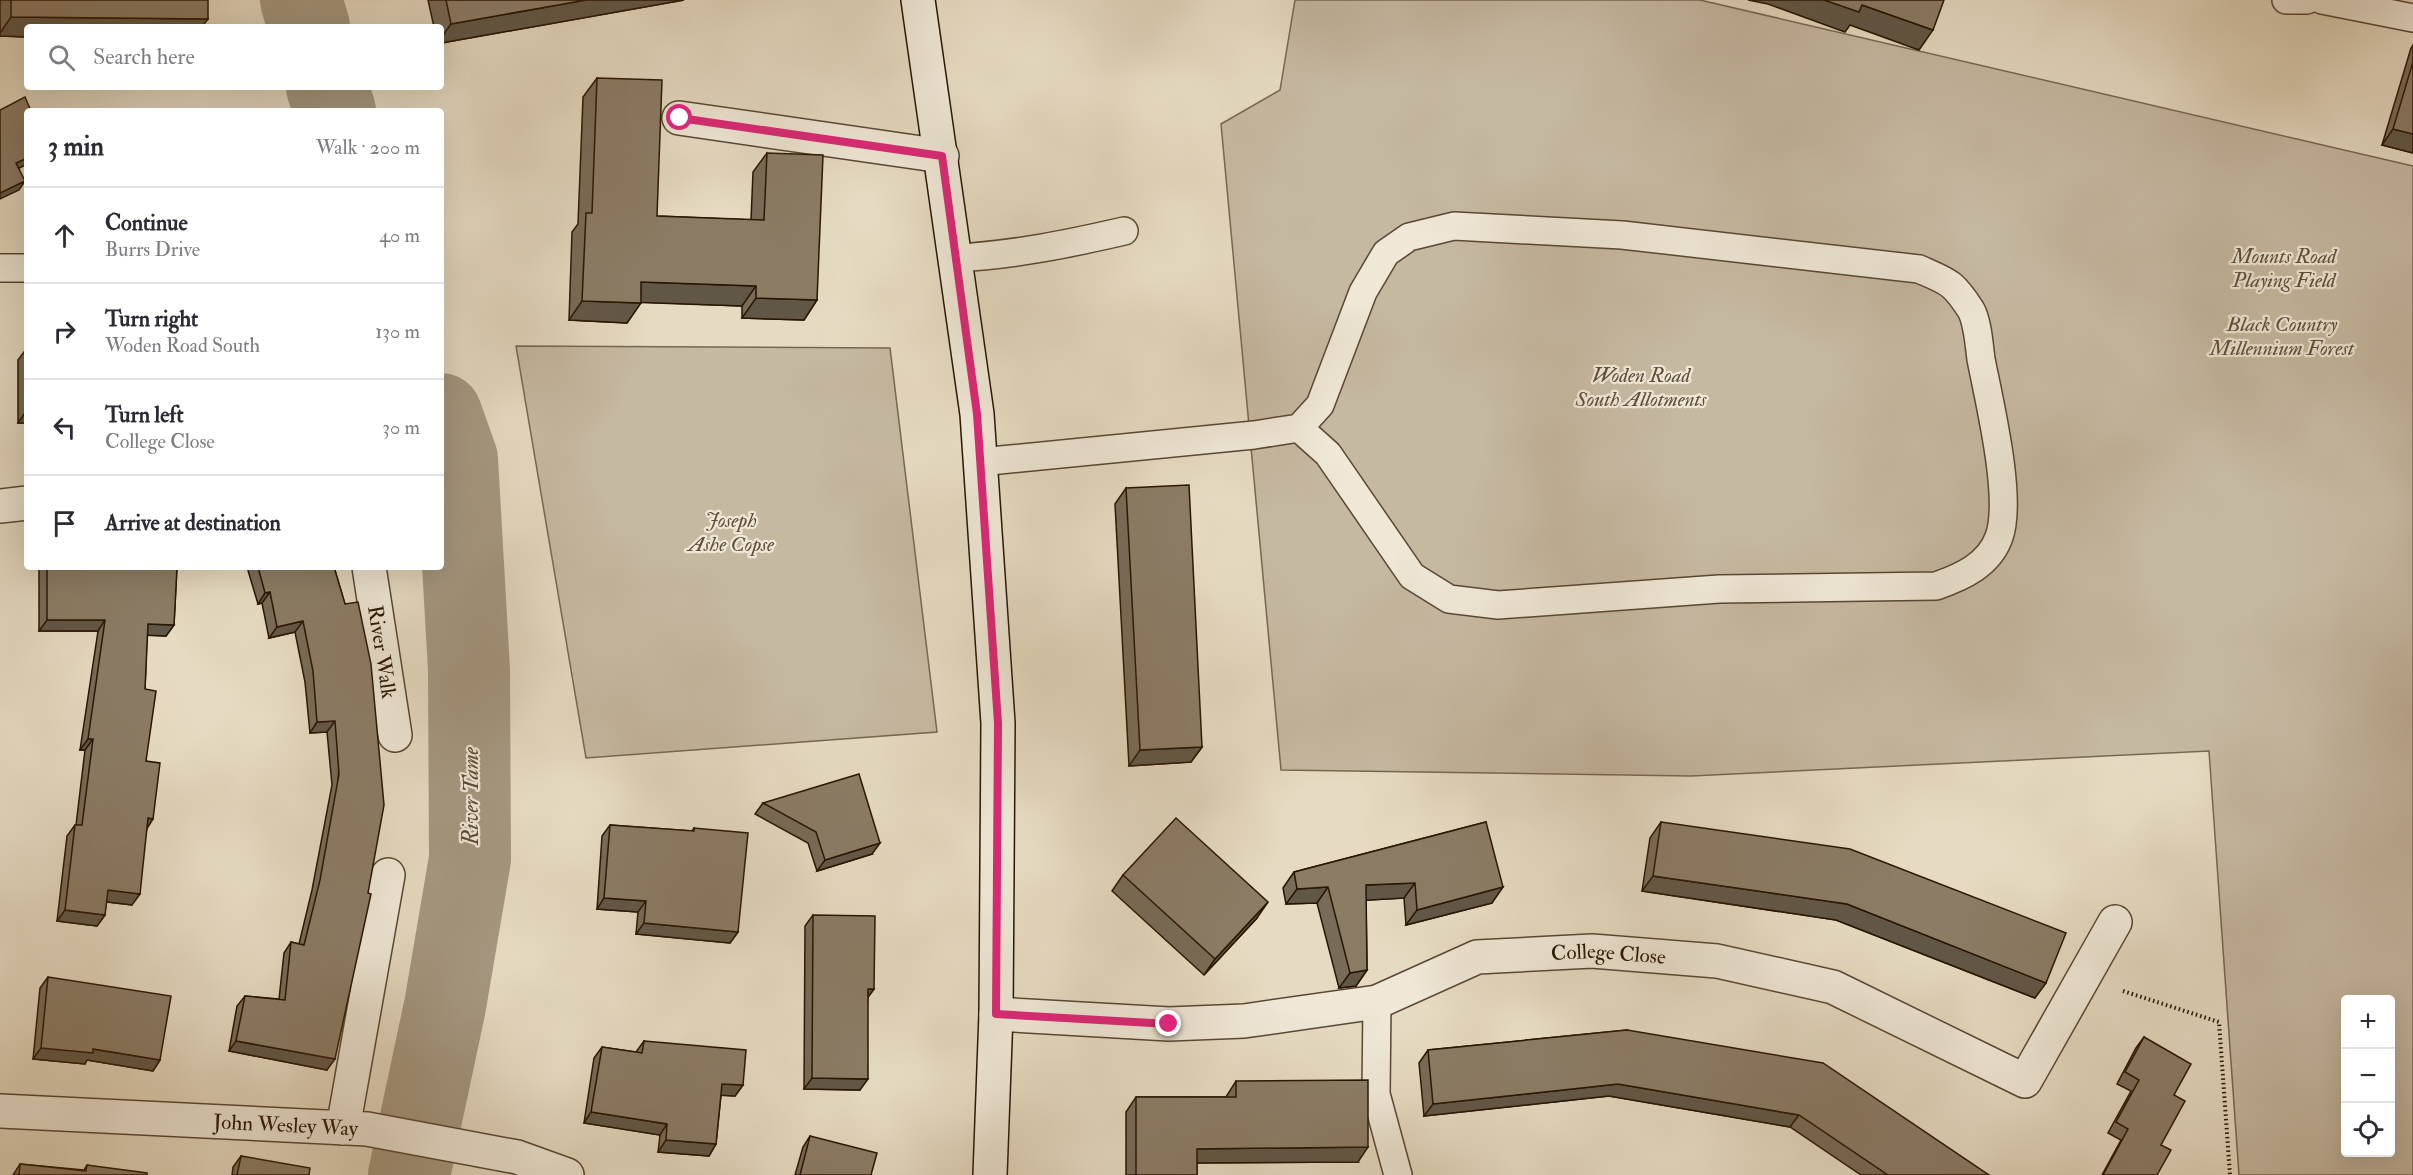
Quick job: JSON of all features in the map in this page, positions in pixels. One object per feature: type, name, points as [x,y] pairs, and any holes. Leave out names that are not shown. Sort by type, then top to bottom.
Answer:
[{"type":"street","points":[[918,0],[977,414],[998,723],[996,1014],[990,1175]]},
{"type":"street","points":[[680,118],[942,156]]},
{"type":"street","points":[[0,506],[24,503]]},
{"type":"street","name":"River Walk","points":[[369,570],[395,735]]},
{"type":"street","points":[[355,1129],[388,875]]},
{"type":"street","name":"College Close","points":[[996,1014],[1169,1024],[1244,1021],[1377,1002],[1477,957],[1592,951],[1716,961],[1833,987],[2025,1081],[2085,979],[2115,922]]},
{"type":"street","name":"John Wesley Way","points":[[0,1111],[355,1129],[517,1157],[567,1175]]},
{"type":"lane","points":[[2286,0],[2307,0]]},
{"type":"lane","points":[[2322,0],[2413,18]]},
{"type":"lane","points":[[980,462],[1299,428],[1320,405],[1363,292],[1386,253],[1409,237],[1454,226],[1622,235],[1919,269],[1953,284],[1973,313],[1996,439],[2003,501],[1999,537],[1985,559],[1966,575],[1936,586],[1719,589],[1498,605],[1449,599],[1412,576],[1328,454],[1299,428]]},
{"type":"lane","points":[[956,258],[1051,247],[1124,231]]},
{"type":"lane","points":[[0,268],[24,268]]},
{"type":"lane","points":[[1377,1002],[1376,1094],[1398,1175]]},
{"type":"path","points":[[2085,979],[2219,1022],[2230,1175]]},
{"type":"green space","name":"Woden Road South Allotments","points":[[1295,0],[1700,0],[2413,166],[2413,1175],[2239,1175],[2209,751],[1691,776],[1281,770],[1221,124],[1280,90]]},
{"type":"green space","name":"Joseph Ashe Copse","points":[[516,346],[890,348],[937,732],[586,758]]},
{"type":"building","points":[[11,0],[208,0],[208,19],[11,17]]},
{"type":"building","points":[[446,0],[586,0],[451,24]]},
{"type":"building","points":[[1824,0],[1944,0],[1933,30],[1862,5],[1859,12]]},
{"type":"building","points":[[2413,62],[2413,134],[2393,129]]},
{"type":"building","points":[[597,78],[662,80],[657,216],[764,220],[767,153],[823,155],[817,300],[756,298],[756,286],[641,282],[641,303],[582,301],[586,213],[592,213]]},
{"type":"building","points":[[25,97],[30,108],[24,108],[24,159],[16,163],[24,181],[0,193],[0,110]]},
{"type":"building","points":[[1189,485],[1202,747],[1140,750],[1126,488]]},
{"type":"building","points":[[47,570],[177,570],[174,625],[148,624],[145,689],[156,691],[146,761],[160,763],[153,819],[148,818],[140,894],[108,890],[105,915],[65,910],[75,825],[82,825],[93,739],[88,739],[105,620],[47,620]]},
{"type":"building","points":[[259,570],[335,570],[345,604],[358,602],[371,664],[384,805],[368,893],[371,894],[335,1059],[236,1041],[245,996],[285,1000],[291,942],[304,945],[320,880],[339,774],[335,721],[317,722],[313,671],[303,621],[277,627],[270,592],[265,593]]},
{"type":"building","points":[[859,774],[880,843],[825,860],[816,832],[763,803]]},
{"type":"building","points":[[1176,818],[1268,902],[1215,959],[1123,875]]},
{"type":"building","points":[[1486,822],[1503,887],[1417,910],[1415,883],[1366,885],[1367,970],[1350,973],[1328,887],[1297,889],[1294,872]]},
{"type":"building","points":[[1661,822],[1850,849],[2066,933],[2046,983],[1847,904],[1653,876]]},
{"type":"building","points":[[610,825],[694,831],[694,828],[748,833],[738,932],[644,923],[646,901],[604,898]]},
{"type":"building","points":[[813,915],[875,916],[874,989],[868,989],[868,1079],[812,1078]]},
{"type":"building","points":[[48,977],[171,996],[160,1060],[93,1049],[93,1053],[41,1048]]},
{"type":"building","points":[[1627,1030],[1823,1063],[1989,1175],[1888,1175],[1799,1115],[1618,1084],[1433,1104],[1428,1050]]},
{"type":"building","points":[[2144,1037],[2191,1064],[2174,1095],[2185,1101],[2161,1145],[2171,1150],[2157,1175],[2103,1175],[2128,1129],[2116,1122],[2139,1080],[2125,1072]]},
{"type":"building","points":[[644,1041],[746,1050],[743,1085],[722,1084],[716,1144],[666,1140],[667,1124],[591,1112],[602,1047],[642,1053]]},
{"type":"building","points":[[1368,1080],[1368,1147],[1197,1149],[1197,1175],[1136,1175],[1136,1097],[1236,1097],[1236,1081]]},
{"type":"building","points":[[810,1136],[877,1153],[871,1175],[800,1175]]},
{"type":"building","points":[[241,1156],[310,1168],[309,1175],[237,1175]]},
{"type":"building","points":[[20,1164],[86,1171],[87,1165],[147,1173],[147,1175],[19,1175]]},
{"type":"waterway","name":"River Tame","points":[[301,0],[308,24]]},
{"type":"waterway","name":"River Tame","points":[[328,90],[334,108]]},
{"type":"waterway","name":"River Tame","points":[[409,1175],[445,1006],[470,859],[469,670],[457,459],[444,422]]},
{"type":"route","points":[[680,118],[942,156],[977,414],[998,723],[996,1014],[1084,1021],[1169,1024]]},
{"type":"park label","name":"Mounts Road Playing Field","points":[[2284,268]]},
{"type":"park label","name":"Black Country Millennium Forest","points":[[2282,336]]}]
